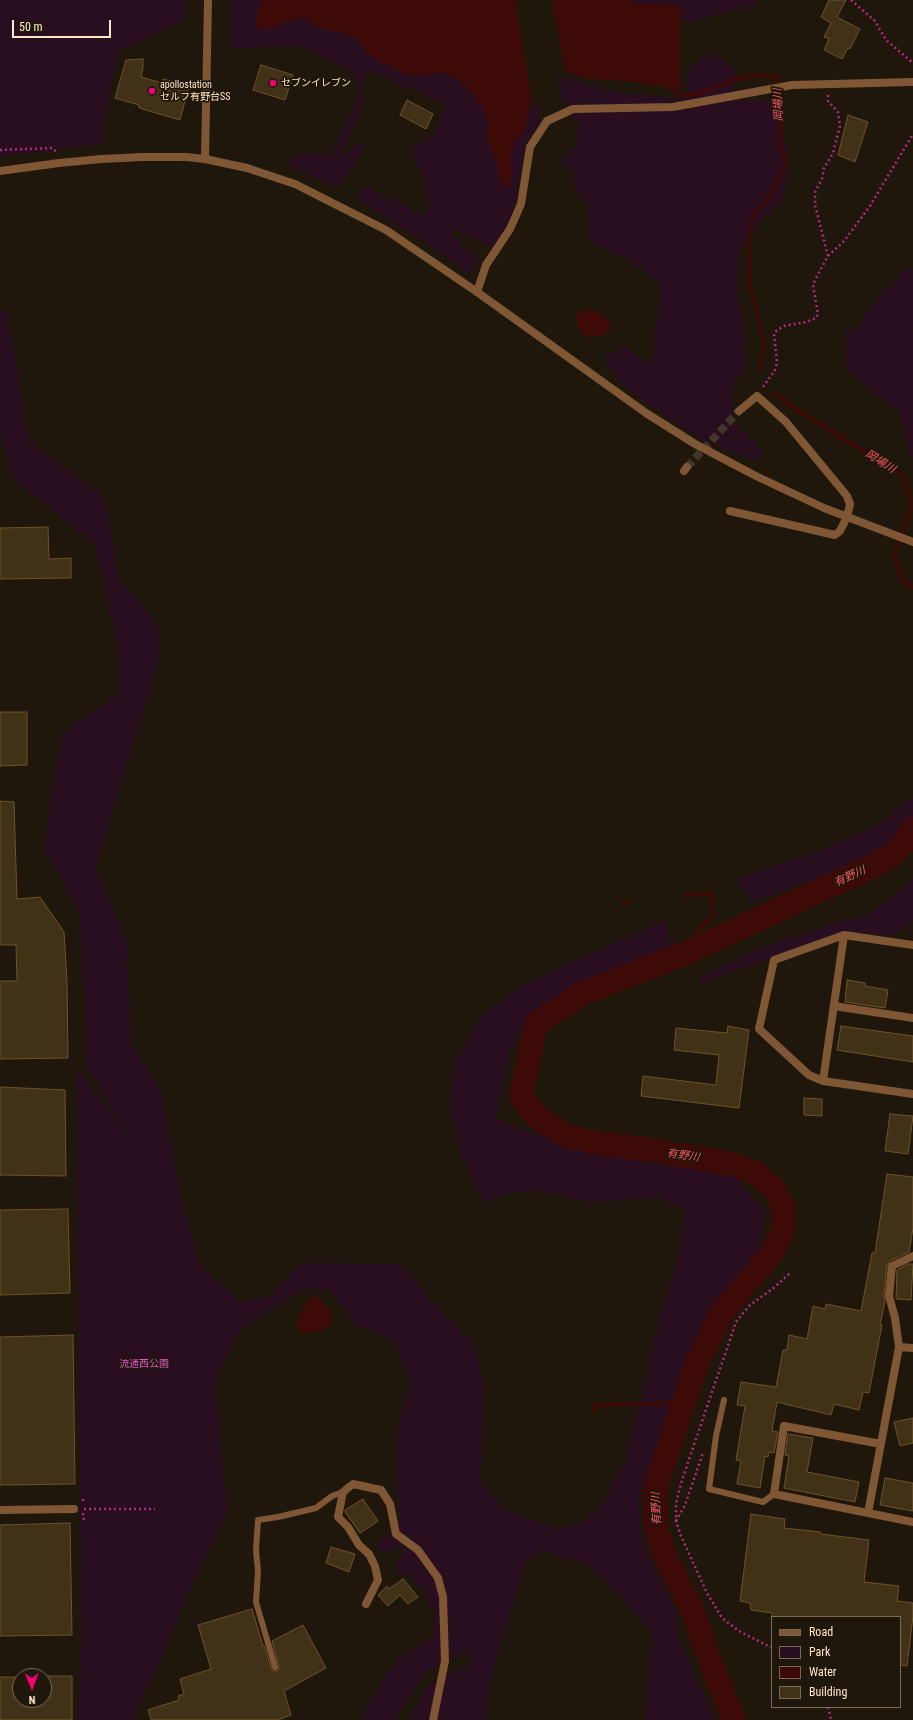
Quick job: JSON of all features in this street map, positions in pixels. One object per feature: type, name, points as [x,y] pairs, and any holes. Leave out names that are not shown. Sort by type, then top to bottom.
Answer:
[{"type":"street","points":[[204,158],[208,0]]},
{"type":"street","points":[[477,292],[486,265],[510,229],[521,204],[530,147],[547,122],[573,109],[672,107],[792,85],[913,82]]},
{"type":"street","points":[[0,171],[60,163],[142,156],[204,158],[270,175],[319,195],[386,230],[477,292],[607,386],[671,430],[695,444],[758,477],[847,518],[913,542]]},
{"type":"street","points":[[730,511],[835,535],[840,531],[847,518],[850,504],[847,496],[786,422],[757,396],[739,411]]},
{"type":"street","points":[[913,945],[844,935],[774,960],[759,1029],[809,1076],[823,1081],[913,1094]]},
{"type":"street","points":[[823,1081],[844,935]]},
{"type":"street","points":[[834,1006],[913,1018]]},
{"type":"street","points":[[868,1513],[899,1347],[895,1318],[889,1296],[892,1266],[913,1256]]},
{"type":"street","points":[[899,1347],[913,1348]]},
{"type":"street","points":[[881,1444],[784,1426],[774,1494],[913,1522]]},
{"type":"street","points":[[366,1604],[378,1580],[375,1566],[348,1527],[338,1517],[343,1492],[354,1484],[381,1490],[390,1504],[396,1534],[418,1550],[426,1559],[438,1578],[443,1597],[445,1661],[433,1720]]},
{"type":"street","points":[[0,1510],[74,1509]]},
{"type":"lane","points":[[724,1400],[716,1436],[709,1489],[763,1502],[774,1494]]},
{"type":"lane","points":[[275,1667],[256,1602],[258,1572],[256,1550],[258,1520],[316,1508],[332,1496],[343,1492]]},
{"type":"path","points":[[851,0],[875,21],[886,40],[913,63]]},
{"type":"path","points":[[828,256],[815,205],[815,192],[822,179],[824,168],[833,153],[838,135],[840,118],[838,112],[828,101],[828,94],[839,84]]},
{"type":"path","points":[[767,380],[775,370],[777,362],[774,334],[784,326],[816,318],[818,314],[813,286],[816,278],[828,256],[844,241],[870,206],[913,134]]},
{"type":"path","points":[[0,150],[52,148],[60,156],[60,163]]},
{"type":"path","points":[[676,1521],[685,1505],[703,1453]]},
{"type":"path","points":[[83,1510],[155,1509]]},
{"type":"path","points":[[828,1708],[831,1720]]},
{"type":"green space","points":[[0,0],[185,0],[184,19],[118,52],[103,124],[104,144],[0,157]]},
{"type":"green space","points":[[231,0],[284,0],[322,21],[453,65],[511,139],[531,107],[538,106],[540,124],[524,147],[517,202],[508,224],[492,248],[462,232],[455,230],[452,235],[479,260],[472,272],[468,273],[447,257],[358,199],[364,186],[423,215],[430,207],[421,172],[411,150],[432,135],[445,110],[443,103],[367,70],[362,86],[363,101],[359,109],[362,112],[340,152],[342,157],[358,142],[364,147],[338,188],[297,169],[289,164],[291,158],[303,153],[331,156],[359,96],[357,80],[345,67],[303,47],[230,48]]},
{"type":"green space","points":[[613,0],[759,0],[749,7],[690,21],[639,12]]},
{"type":"green space","points":[[708,53],[735,67],[733,100],[776,101],[789,171],[782,198],[763,218],[739,250],[737,291],[746,335],[744,370],[730,388],[736,425],[763,451],[757,461],[702,439],[652,407],[618,380],[603,356],[626,348],[650,365],[655,350],[655,327],[662,294],[655,279],[631,261],[588,240],[588,204],[573,187],[573,168],[562,165],[564,157],[575,149],[579,127],[562,97],[558,77],[576,79],[605,91],[686,99],[688,71]]},
{"type":"green space","points":[[903,270],[913,271],[913,460],[899,413],[847,369],[846,333],[859,328],[866,313]]},
{"type":"green space","name":"流通西公園","points":[[0,307],[8,317],[29,441],[105,498],[118,576],[158,627],[158,663],[95,868],[126,939],[131,1041],[163,1096],[168,1132],[182,1200],[200,1266],[241,1302],[271,1296],[300,1263],[400,1264],[430,1299],[474,1344],[485,1391],[480,1479],[503,1509],[558,1529],[588,1520],[601,1506],[626,1459],[663,1306],[678,1259],[685,1209],[660,1198],[590,1202],[528,1189],[483,1202],[462,1155],[450,1107],[455,1058],[484,1014],[527,982],[664,921],[671,941],[683,946],[570,994],[527,1018],[509,1055],[495,1118],[582,1152],[736,1177],[765,1213],[761,1248],[732,1288],[686,1366],[650,1481],[640,1486],[638,1507],[644,1549],[676,1612],[678,1638],[715,1720],[644,1720],[652,1635],[625,1600],[589,1564],[563,1558],[543,1550],[526,1562],[497,1656],[489,1687],[485,1720],[410,1720],[427,1685],[470,1664],[467,1650],[427,1671],[394,1720],[361,1720],[385,1676],[403,1655],[433,1637],[436,1616],[427,1596],[410,1575],[396,1571],[404,1549],[400,1546],[384,1554],[377,1545],[401,1521],[395,1465],[398,1426],[411,1383],[394,1341],[355,1324],[330,1291],[305,1288],[241,1328],[218,1372],[217,1389],[222,1466],[228,1510],[192,1584],[160,1661],[132,1720],[78,1720],[82,1639],[76,1067],[132,1141],[86,1066],[81,914],[44,848],[62,734],[119,694],[117,639],[95,544],[14,479],[0,433]]},
{"type":"green space","points":[[913,797],[913,829],[887,852],[752,902],[736,879],[825,849],[885,821]]},
{"type":"green space","points":[[913,878],[913,920],[892,936],[842,931],[704,983],[700,978],[746,954],[812,930],[869,914],[897,894]]},
{"type":"water","points":[[263,0],[515,0],[532,100],[527,116],[526,128],[521,136],[516,139],[511,149],[511,185],[509,187],[504,187],[500,180],[497,164],[487,139],[488,121],[485,111],[463,83],[448,74],[435,72],[423,76],[408,75],[376,60],[366,51],[356,37],[350,34],[320,29],[310,23],[306,17],[266,30],[259,29],[256,20],[257,12]]},
{"type":"water","points":[[552,0],[626,0],[639,4],[677,5],[681,8],[680,89],[628,81],[590,79],[568,73],[564,66]]},
{"type":"water","points":[[592,309],[604,316],[610,324],[611,330],[600,336],[586,337],[578,327],[575,318],[580,311]]},
{"type":"water","points":[[316,1295],[329,1309],[332,1322],[324,1331],[300,1333],[296,1324],[307,1301]]},
{"type":"building","points":[[829,0],[846,0],[837,17],[860,29],[850,49],[848,48],[842,59],[824,50],[829,39],[824,37],[831,23],[821,17]]},
{"type":"building","name":"apollostation セルフ有野台SS","points":[[143,59],[141,77],[162,83],[163,79],[189,86],[180,120],[139,108],[139,105],[115,98],[126,60]]},
{"type":"building","name":"セブンイレブン","points":[[261,65],[293,75],[285,100],[253,90]]},
{"type":"building","points":[[407,100],[433,114],[426,129],[400,115]]},
{"type":"building","points":[[848,115],[868,122],[855,162],[838,155]]},
{"type":"building","points":[[48,527],[49,559],[71,558],[71,578],[0,579],[0,528]]},
{"type":"building","points":[[0,712],[27,712],[27,765],[0,766]]},
{"type":"building","points":[[0,801],[14,802],[17,899],[40,897],[64,932],[67,981],[68,1058],[0,1059],[0,981],[17,981],[16,945],[0,945]]},
{"type":"building","points":[[847,980],[865,983],[865,986],[888,990],[885,1008],[845,1002]]},
{"type":"building","points":[[728,1026],[749,1030],[739,1108],[641,1096],[643,1076],[716,1085],[719,1055],[674,1050],[676,1028],[727,1033]]},
{"type":"building","points":[[841,1026],[913,1036],[913,1062],[837,1050]]},
{"type":"building","points":[[0,1087],[65,1090],[66,1176],[0,1175]]},
{"type":"building","points":[[804,1098],[822,1099],[822,1116],[804,1115]]},
{"type":"building","points":[[890,1114],[913,1116],[908,1154],[885,1151]]},
{"type":"building","points":[[887,1174],[913,1177],[913,1228],[909,1252],[890,1261],[887,1265],[884,1295],[885,1301],[880,1325],[882,1325],[869,1393],[863,1392],[859,1410],[834,1404],[831,1415],[777,1402],[772,1431],[778,1432],[774,1453],[769,1452],[768,1457],[765,1456],[760,1488],[737,1484],[741,1461],[736,1460],[745,1406],[737,1405],[741,1382],[776,1387],[783,1350],[787,1350],[789,1335],[807,1339],[813,1306],[825,1309],[826,1304],[861,1311],[872,1253],[875,1253]]},
{"type":"building","points":[[68,1209],[70,1293],[0,1295],[0,1210]]},
{"type":"building","points":[[908,1264],[913,1264],[911,1300],[896,1299],[897,1270]]},
{"type":"building","points":[[73,1335],[75,1484],[0,1485],[0,1337]]},
{"type":"building","points":[[913,1418],[913,1443],[900,1446],[894,1422]]},
{"type":"building","points":[[788,1434],[813,1438],[807,1472],[859,1482],[855,1502],[784,1488],[789,1456],[785,1455]]},
{"type":"building","points":[[885,1478],[913,1483],[913,1511],[880,1505]]},
{"type":"building","points":[[363,1499],[378,1521],[360,1533],[345,1510]]},
{"type":"building","points":[[751,1514],[785,1519],[784,1528],[821,1532],[821,1534],[869,1540],[864,1582],[899,1586],[897,1601],[913,1603],[913,1616],[907,1666],[901,1665],[901,1616],[772,1616],[772,1613],[751,1610],[750,1603],[740,1601]]},
{"type":"building","points":[[70,1523],[72,1635],[0,1636],[0,1525]]},
{"type":"building","points":[[331,1547],[355,1554],[349,1572],[326,1563]]},
{"type":"building","points":[[403,1579],[418,1597],[408,1604],[400,1595],[388,1606],[378,1595],[387,1586],[389,1589]]},
{"type":"building","points":[[252,1609],[272,1670],[277,1671],[279,1668],[272,1641],[303,1625],[326,1668],[284,1691],[291,1715],[278,1720],[151,1720],[148,1710],[179,1700],[178,1696],[184,1694],[180,1679],[211,1669],[198,1625]]},
{"type":"building","points":[[52,1676],[72,1676],[72,1720],[0,1720],[0,1677],[12,1677],[12,1708],[52,1708]]},
{"type":"waterway","name":"岡場川","points":[[667,84],[681,96],[700,93],[738,78],[763,75],[777,77],[781,110],[779,144],[786,162],[771,195],[753,214],[749,239],[750,287],[764,342],[760,370]]},
{"type":"waterway","name":"岡場川","points":[[776,393],[788,404],[902,475],[910,497],[910,510],[894,556],[903,580],[913,588]]},
{"type":"waterway","name":"有野川","points":[[734,1720],[705,1648],[694,1613],[663,1552],[655,1521],[656,1486],[696,1366],[722,1312],[772,1253],[784,1227],[784,1209],[775,1190],[757,1174],[733,1164],[651,1150],[604,1144],[566,1136],[537,1117],[521,1096],[536,1024],[581,994],[686,953],[877,864],[894,854],[907,839],[913,829]]},
{"type":"waterway","points":[[685,895],[712,894],[713,917],[698,928],[698,939],[701,946]]},
{"type":"waterway","points":[[623,904],[628,901]]},
{"type":"waterway","points":[[594,1412],[594,1405],[684,1403]]},
{"type":"tunnel","points":[[687,467],[739,411]]},
{"type":"place","name":"セブンイレブン","points":[[273,83]]},
{"type":"place","name":"apollostation セルフ有野台SS","points":[[152,91]]}]
